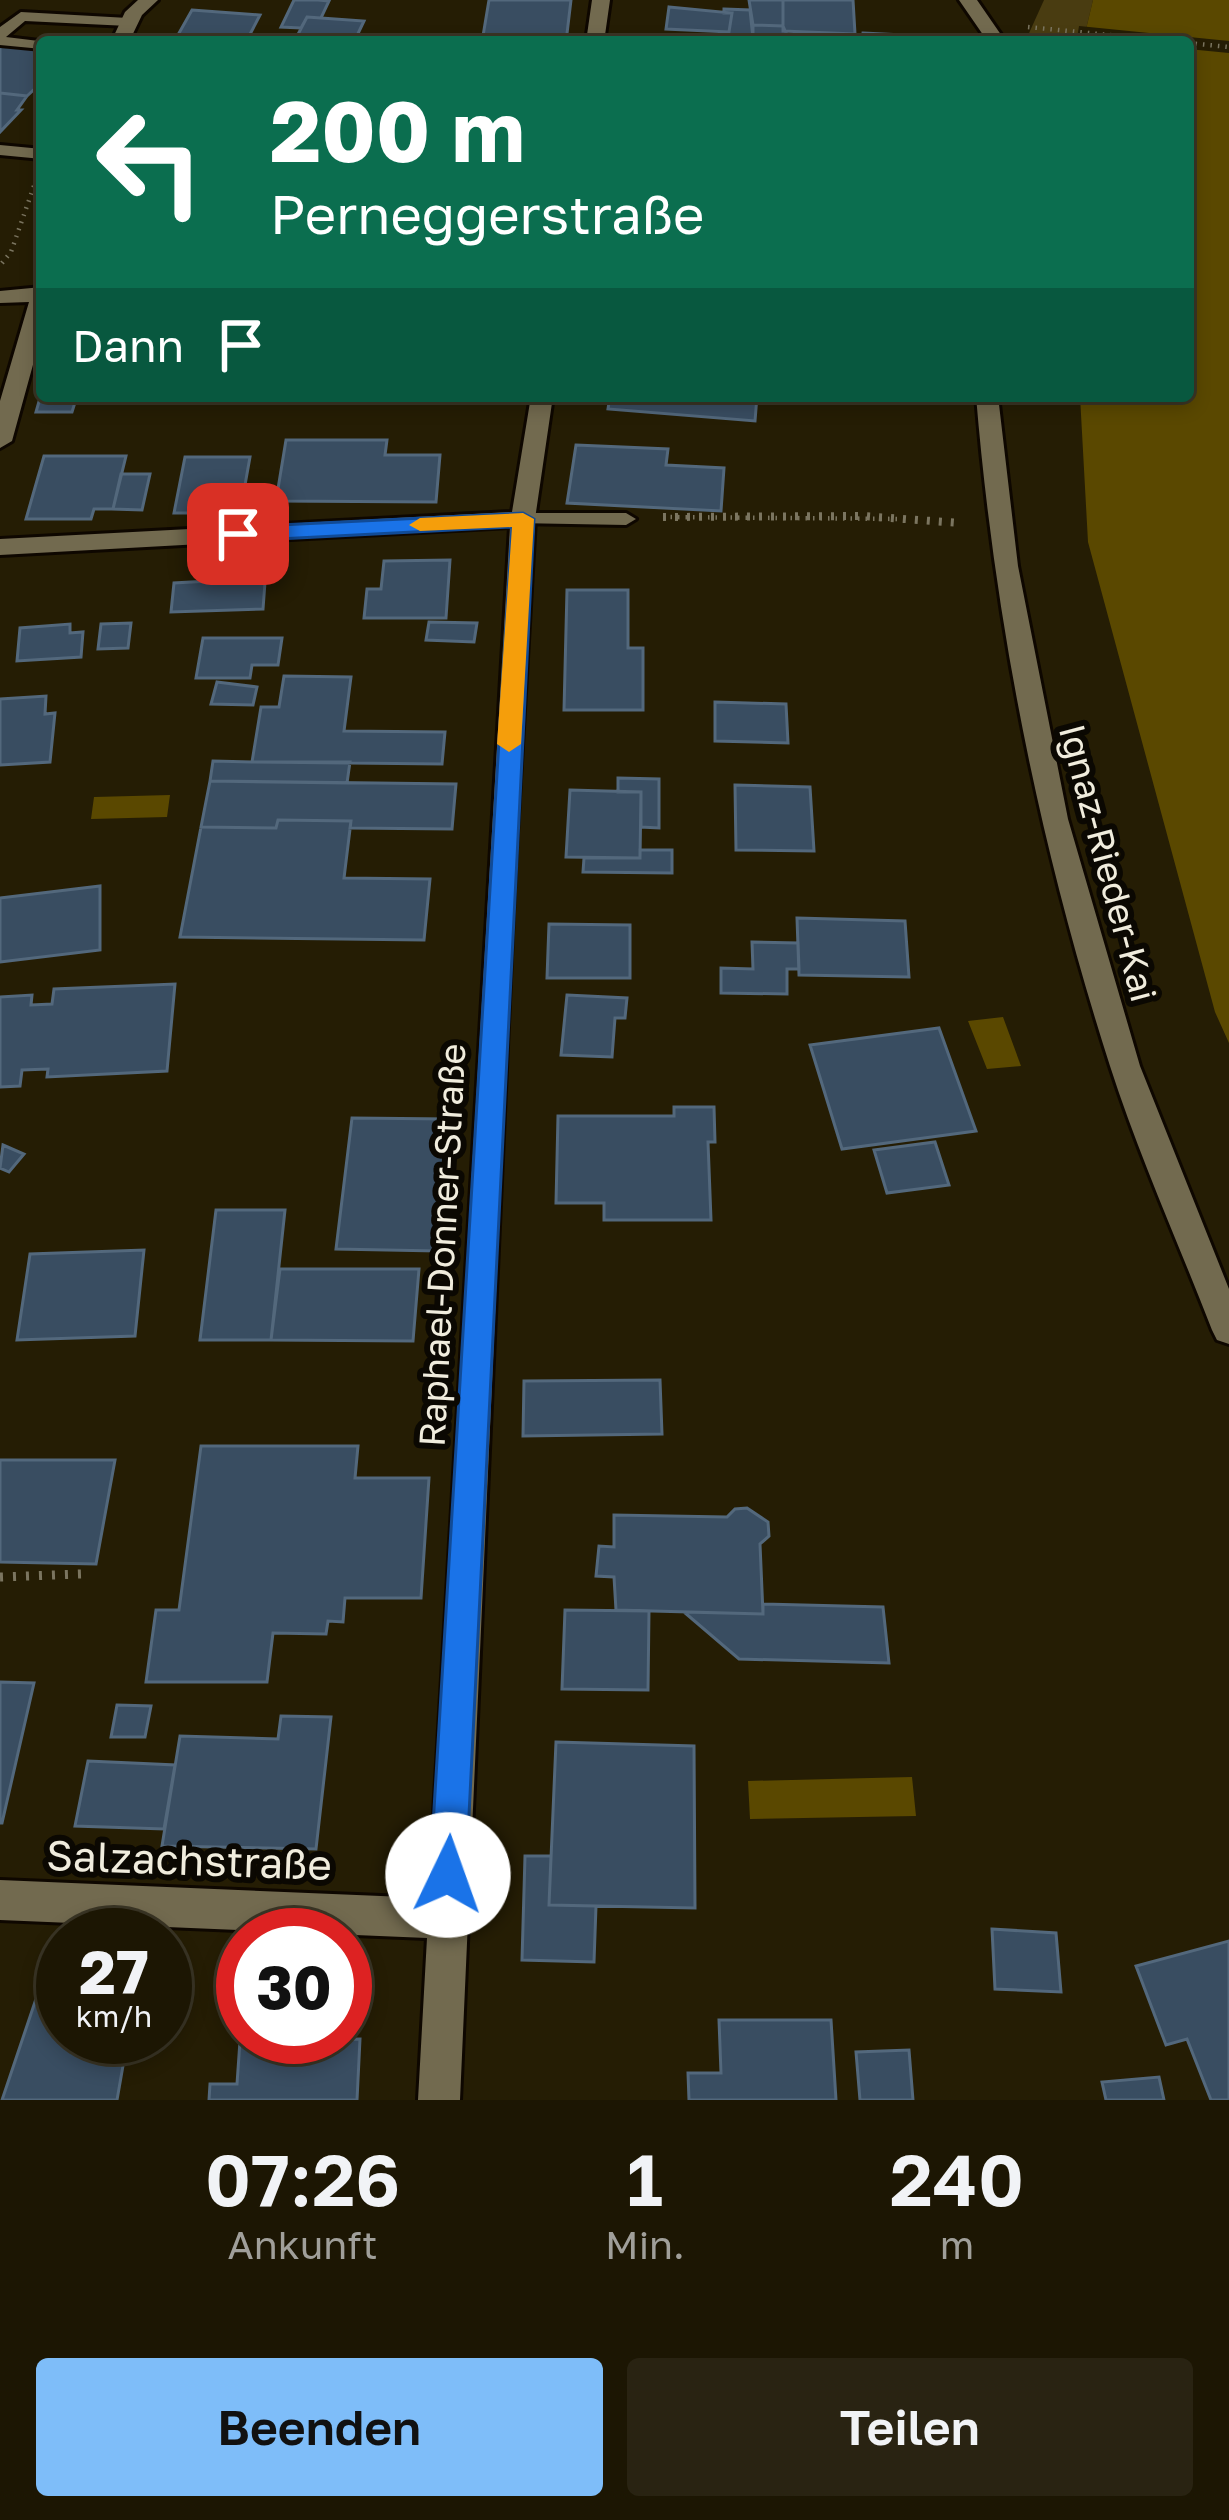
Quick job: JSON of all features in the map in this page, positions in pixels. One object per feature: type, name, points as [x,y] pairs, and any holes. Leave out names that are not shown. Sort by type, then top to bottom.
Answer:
[{"type":"street","points":[[124,32],[149,0]]},
{"type":"street","points":[[596,36],[601,0]]},
{"type":"street","points":[[968,0],[995,36]]},
{"type":"street","points":[[0,297],[36,294]]},
{"type":"street","points":[[0,441],[36,315]]},
{"type":"street","name":"Raphael-Donner-Straße","points":[[439,2100],[523,519],[541,402]]},
{"type":"street","name":"Ignaz-Rieder-Kai","points":[[988,402],[1001,538],[1039,760],[1126,1068],[1229,1330]]},
{"type":"street","points":[[0,547],[523,519]]},
{"type":"street","name":"Salzachstraße","points":[[0,1900],[446,1919]]},
{"type":"lane","points":[[0,38],[21,16],[124,32]]},
{"type":"lane","points":[[0,38],[36,43]]},
{"type":"lane","points":[[0,149],[36,153]]},
{"type":"lane","points":[[523,519],[626,519]]},
{"type":"path","points":[[1029,27],[1122,36]]},
{"type":"path","points":[[1194,43],[1229,47]]},
{"type":"path","points":[[0,265],[11,252],[36,182]]},
{"type":"path","points":[[626,519],[916,518],[953,520],[1001,538]]},
{"type":"path","points":[[0,1577],[81,1574]]},
{"type":"shaded area","points":[[1044,0],[1093,0],[1084,36],[1028,36]]},
{"type":"shaded area","points":[[1093,0],[1229,0],[1229,1043],[1215,1012],[1088,542],[1080,402],[1194,402],[1194,36],[1084,36]]},
{"type":"shaded area","points":[[170,795],[167,817],[91,819],[94,797]]},
{"type":"shaded area","points":[[1003,1017],[1021,1066],[987,1069],[968,1021]]},
{"type":"shaded area","points":[[912,1777],[916,1816],[750,1819],[748,1781]]},
{"type":"pier","points":[[1079,26],[1179,36],[1077,36]]},
{"type":"pier","points":[[1194,38],[1229,41],[1229,53],[1194,50]]},
{"type":"building","points":[[294,0],[329,1],[321,18],[307,17],[301,28],[281,27]]},
{"type":"building","points":[[489,0],[571,0],[567,36],[483,36]]},
{"type":"building","points":[[749,0],[783,0],[783,26],[753,25]]},
{"type":"building","points":[[783,0],[853,0],[855,34],[783,31]]},
{"type":"building","points":[[669,7],[732,13],[729,32],[666,29]]},
{"type":"building","points":[[724,9],[750,10],[753,36],[721,36],[729,32],[732,13]]},
{"type":"building","points":[[192,10],[260,15],[249,36],[177,36]]},
{"type":"building","points":[[307,17],[364,21],[357,36],[297,36]]},
{"type":"building","points":[[753,25],[783,26],[787,36],[753,36]]},
{"type":"building","points":[[0,46],[36,49],[36,88],[27,96],[0,93]]},
{"type":"building","points":[[0,93],[27,96],[17,110],[21,110],[0,132]]},
{"type":"building","points":[[39,402],[75,402],[72,412],[36,412]]},
{"type":"building","points":[[609,402],[757,402],[755,421],[608,409]]},
{"type":"building","points":[[286,440],[387,440],[385,455],[440,455],[436,502],[276,501]]},
{"type":"building","points":[[576,445],[668,449],[666,465],[724,468],[721,511],[567,503]]},
{"type":"building","points":[[44,456],[126,456],[113,509],[94,509],[91,519],[26,519]]},
{"type":"building","points":[[185,457],[250,457],[240,513],[174,513]]},
{"type":"building","points":[[121,474],[150,474],[142,510],[113,509]]},
{"type":"building","points":[[450,560],[446,618],[364,618],[367,589],[381,589],[384,561]]},
{"type":"building","points":[[266,569],[263,609],[171,612],[174,583],[209,581],[210,570]]},
{"type":"building","points":[[567,590],[628,590],[628,648],[643,648],[643,710],[564,710]]},
{"type":"building","points":[[429,622],[477,623],[474,642],[426,640]]},
{"type":"building","points":[[131,623],[128,648],[98,649],[101,624]]},
{"type":"building","points":[[70,624],[70,633],[83,632],[81,657],[17,661],[20,628]]},
{"type":"building","points":[[203,638],[282,638],[278,665],[252,665],[250,678],[196,678]]},
{"type":"building","points":[[284,676],[351,677],[344,731],[445,732],[442,764],[252,762],[261,707],[279,707]]},
{"type":"building","points":[[217,682],[257,687],[253,705],[211,704]]},
{"type":"building","points":[[46,696],[45,714],[55,713],[50,762],[0,765],[0,699]]},
{"type":"building","points":[[715,702],[786,704],[788,743],[715,741]]},
{"type":"building","points":[[213,761],[350,762],[347,783],[210,781]]},
{"type":"building","points":[[618,778],[659,779],[659,828],[641,827],[641,792],[618,792]]},
{"type":"building","points":[[210,781],[456,784],[452,829],[350,828],[351,821],[278,820],[276,828],[201,827]]},
{"type":"building","points":[[735,785],[810,787],[814,851],[736,850]]},
{"type":"building","points":[[570,790],[641,792],[640,858],[566,857]]},
{"type":"building","points":[[278,820],[351,821],[344,878],[430,879],[424,940],[180,937],[201,827],[276,828]]},
{"type":"building","points":[[640,850],[672,850],[672,873],[583,872],[584,858],[640,858]]},
{"type":"building","points":[[100,886],[100,950],[0,962],[0,898]]},
{"type":"building","points":[[797,918],[905,921],[909,977],[799,975]]},
{"type":"building","points":[[549,924],[630,925],[630,978],[547,978]]},
{"type":"building","points":[[752,942],[798,943],[799,969],[787,969],[787,994],[721,993],[721,968],[753,969]]},
{"type":"building","points":[[175,984],[167,1071],[47,1077],[48,1069],[22,1070],[20,1086],[0,1087],[0,997],[32,995],[31,1005],[52,1004],[54,989]]},
{"type":"building","points":[[567,995],[627,998],[625,1018],[615,1018],[612,1057],[561,1055]]},
{"type":"building","points":[[939,1028],[976,1131],[842,1149],[810,1045]]},
{"type":"building","points":[[674,1107],[714,1107],[715,1142],[708,1142],[711,1220],[604,1220],[604,1203],[556,1203],[558,1116],[674,1116]]},
{"type":"building","points":[[352,1118],[448,1119],[437,1251],[336,1249]]},
{"type":"building","points":[[935,1142],[949,1185],[887,1193],[874,1150]]},
{"type":"building","points":[[3,1145],[24,1154],[9,1172],[0,1168]]},
{"type":"building","points":[[216,1210],[285,1210],[271,1340],[200,1340]]},
{"type":"building","points":[[144,1250],[135,1336],[17,1340],[30,1254]]},
{"type":"building","points":[[280,1269],[419,1269],[413,1341],[271,1340]]},
{"type":"building","points":[[660,1380],[662,1434],[523,1436],[524,1381]]},
{"type":"building","points":[[201,1446],[358,1446],[355,1478],[429,1478],[421,1598],[345,1598],[343,1622],[328,1621],[326,1634],[273,1633],[267,1682],[146,1682],[156,1610],[179,1610]]},
{"type":"building","points":[[0,1460],[115,1460],[96,1564],[0,1562]]},
{"type":"building","points":[[747,1508],[768,1522],[769,1536],[760,1544],[763,1614],[616,1610],[614,1577],[596,1576],[599,1546],[614,1547],[614,1515],[727,1517],[735,1509]]},
{"type":"building","points":[[763,1604],[883,1607],[889,1663],[739,1659],[684,1612],[763,1614]]},
{"type":"building","points":[[565,1610],[649,1611],[648,1690],[562,1689]]},
{"type":"building","points":[[0,1682],[34,1683],[2,1823],[0,1823]]},
{"type":"building","points":[[117,1705],[151,1706],[145,1737],[111,1737]]},
{"type":"building","points":[[281,1716],[331,1717],[316,1849],[162,1846],[180,1736],[278,1739]]},
{"type":"building","points":[[556,1742],[694,1746],[695,1908],[549,1905]]},
{"type":"building","points":[[88,1761],[175,1765],[164,1829],[75,1826]]},
{"type":"building","points":[[525,1856],[551,1856],[549,1905],[596,1906],[594,1962],[522,1960]]},
{"type":"building","points":[[992,1929],[1056,1933],[1061,1992],[995,1989]]},
{"type":"building","points":[[1229,1941],[1229,2100],[1211,2100],[1187,2039],[1166,2045],[1136,1966]]},
{"type":"building","points":[[36,1999],[36,2064],[123,2064],[117,2100],[2,2100]]},
{"type":"building","points":[[719,2020],[831,2020],[836,2100],[689,2100],[688,2073],[721,2073]]},
{"type":"building","points":[[909,2050],[913,2100],[860,2100],[856,2052]]},
{"type":"building","points":[[238,2064],[359,2064],[357,2100],[209,2100],[210,2084],[237,2084]]},
{"type":"building","points":[[1159,2077],[1164,2100],[1106,2100],[1102,2082]]},
{"type":"slow traffic","points":[[420,525],[523,519],[509,744]]},
{"type":"route","points":[[238,534],[523,519],[448,1875]]}]
